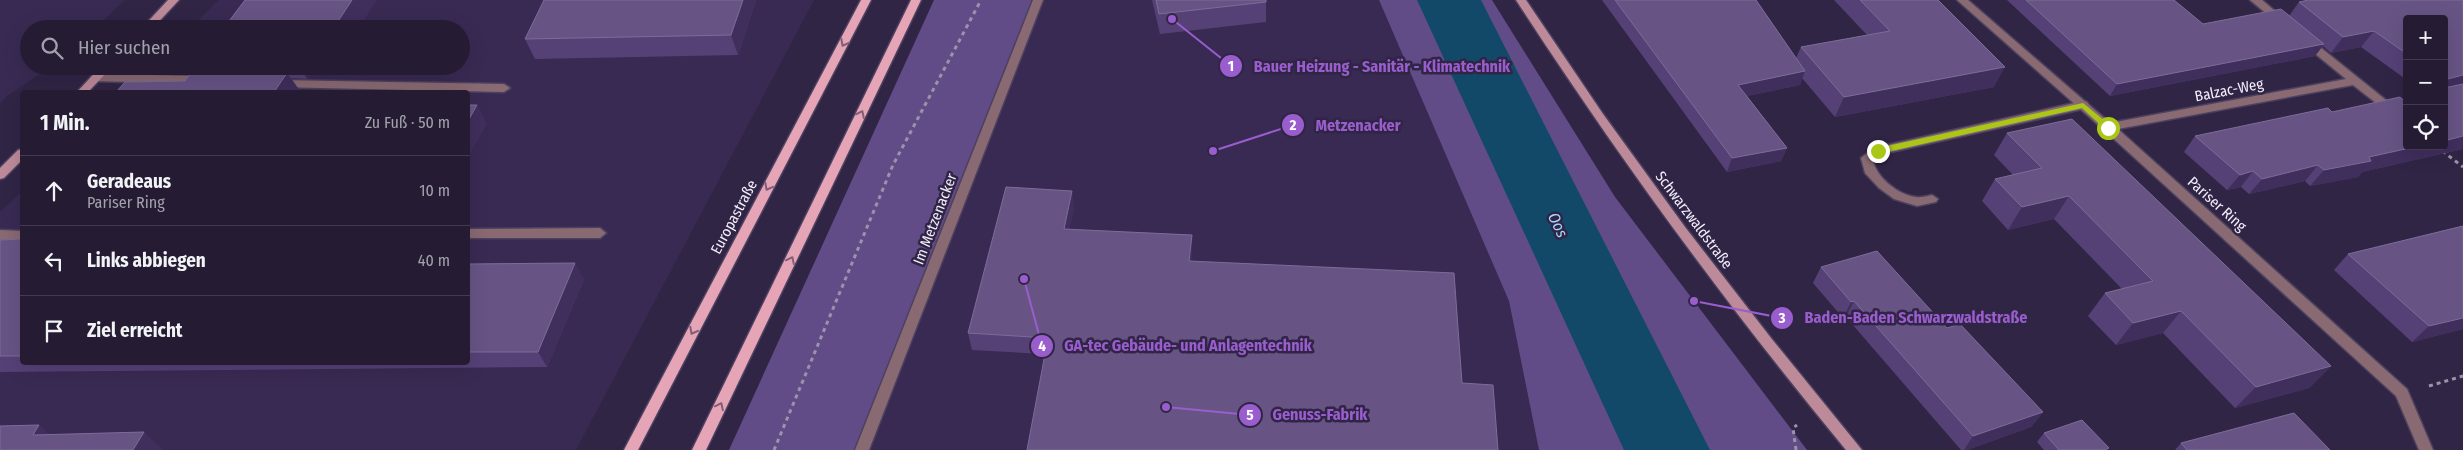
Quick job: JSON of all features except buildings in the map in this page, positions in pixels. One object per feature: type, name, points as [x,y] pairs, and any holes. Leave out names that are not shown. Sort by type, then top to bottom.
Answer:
[{"type":"main road","name":"Europastraße","points":[[631,450],[866,0]]},
{"type":"main road","points":[[699,450],[916,0]]},
{"type":"street","points":[[155,20],[174,0]]},
{"type":"street","name":"Im Metzenacker","points":[[862,450],[1038,0]]},
{"type":"street","name":"Schwarzwaldstraße","points":[[1521,0],[1569,74],[1654,196],[1732,298],[1855,450]]},
{"type":"street","name":"Pariser Ring","points":[[1962,0],[2083,105],[2402,393],[2426,450]]},
{"type":"street","points":[[2255,0],[2403,120]]},
{"type":"street","points":[[84,90],[99,75]]},
{"type":"street","points":[[96,78],[217,80]]},
{"type":"street","name":"Balzac-Weg","points":[[2108,128],[2356,81]]},
{"type":"street","points":[[265,83],[322,86],[504,88]]},
{"type":"street","points":[[1932,199],[1917,202],[1898,196],[1883,185],[1869,170],[1867,158],[1878,151],[2083,105]]},
{"type":"street","points":[[0,175],[20,155]]},
{"type":"street","points":[[470,234],[600,233]]},
{"type":"street","points":[[0,235],[20,235]]},
{"type":"path","points":[[774,450],[894,165],[981,0]]},
{"type":"path","points":[[2441,150],[2463,167]]},
{"type":"path","points":[[2402,393],[2463,376]]},
{"type":"shaded area","points":[[0,0],[125,0],[104,20],[20,20],[20,75],[38,75],[7,96],[0,104]]},
{"type":"shaded area","points":[[219,0],[814,0],[576,450],[0,450],[0,212],[20,193],[20,365],[470,365],[470,90],[126,90],[142,75],[470,75],[470,20],[198,20]]},
{"type":"shaded area","points":[[934,0],[1038,0],[862,450],[729,450]]},
{"type":"shaded area","points":[[1040,0],[1379,0],[1509,301],[1539,450],[865,450]]},
{"type":"shaded area","points":[[1379,0],[1492,0],[1615,197],[1807,450],[1539,450],[1509,301]]},
{"type":"waterway","name":"Oos","points":[[1449,0],[1667,450]]},
{"type":"place","name":"Bauer Heizung - Sanitär - Klimatechnik","points":[[1172,19]]},
{"type":"place","name":"Metzenacker","points":[[1213,151]]},
{"type":"place","name":"GA-tec Gebäude- und Anlagentechnik","points":[[1024,279]]},
{"type":"place","name":"Baden-Baden Schwarzwaldstraße","points":[[1694,301]]},
{"type":"place","name":"Genuss-Fabrik","points":[[1166,407]]},
{"type":"route","points":[[1878,151],[2083,105],[2108,128]]}]
